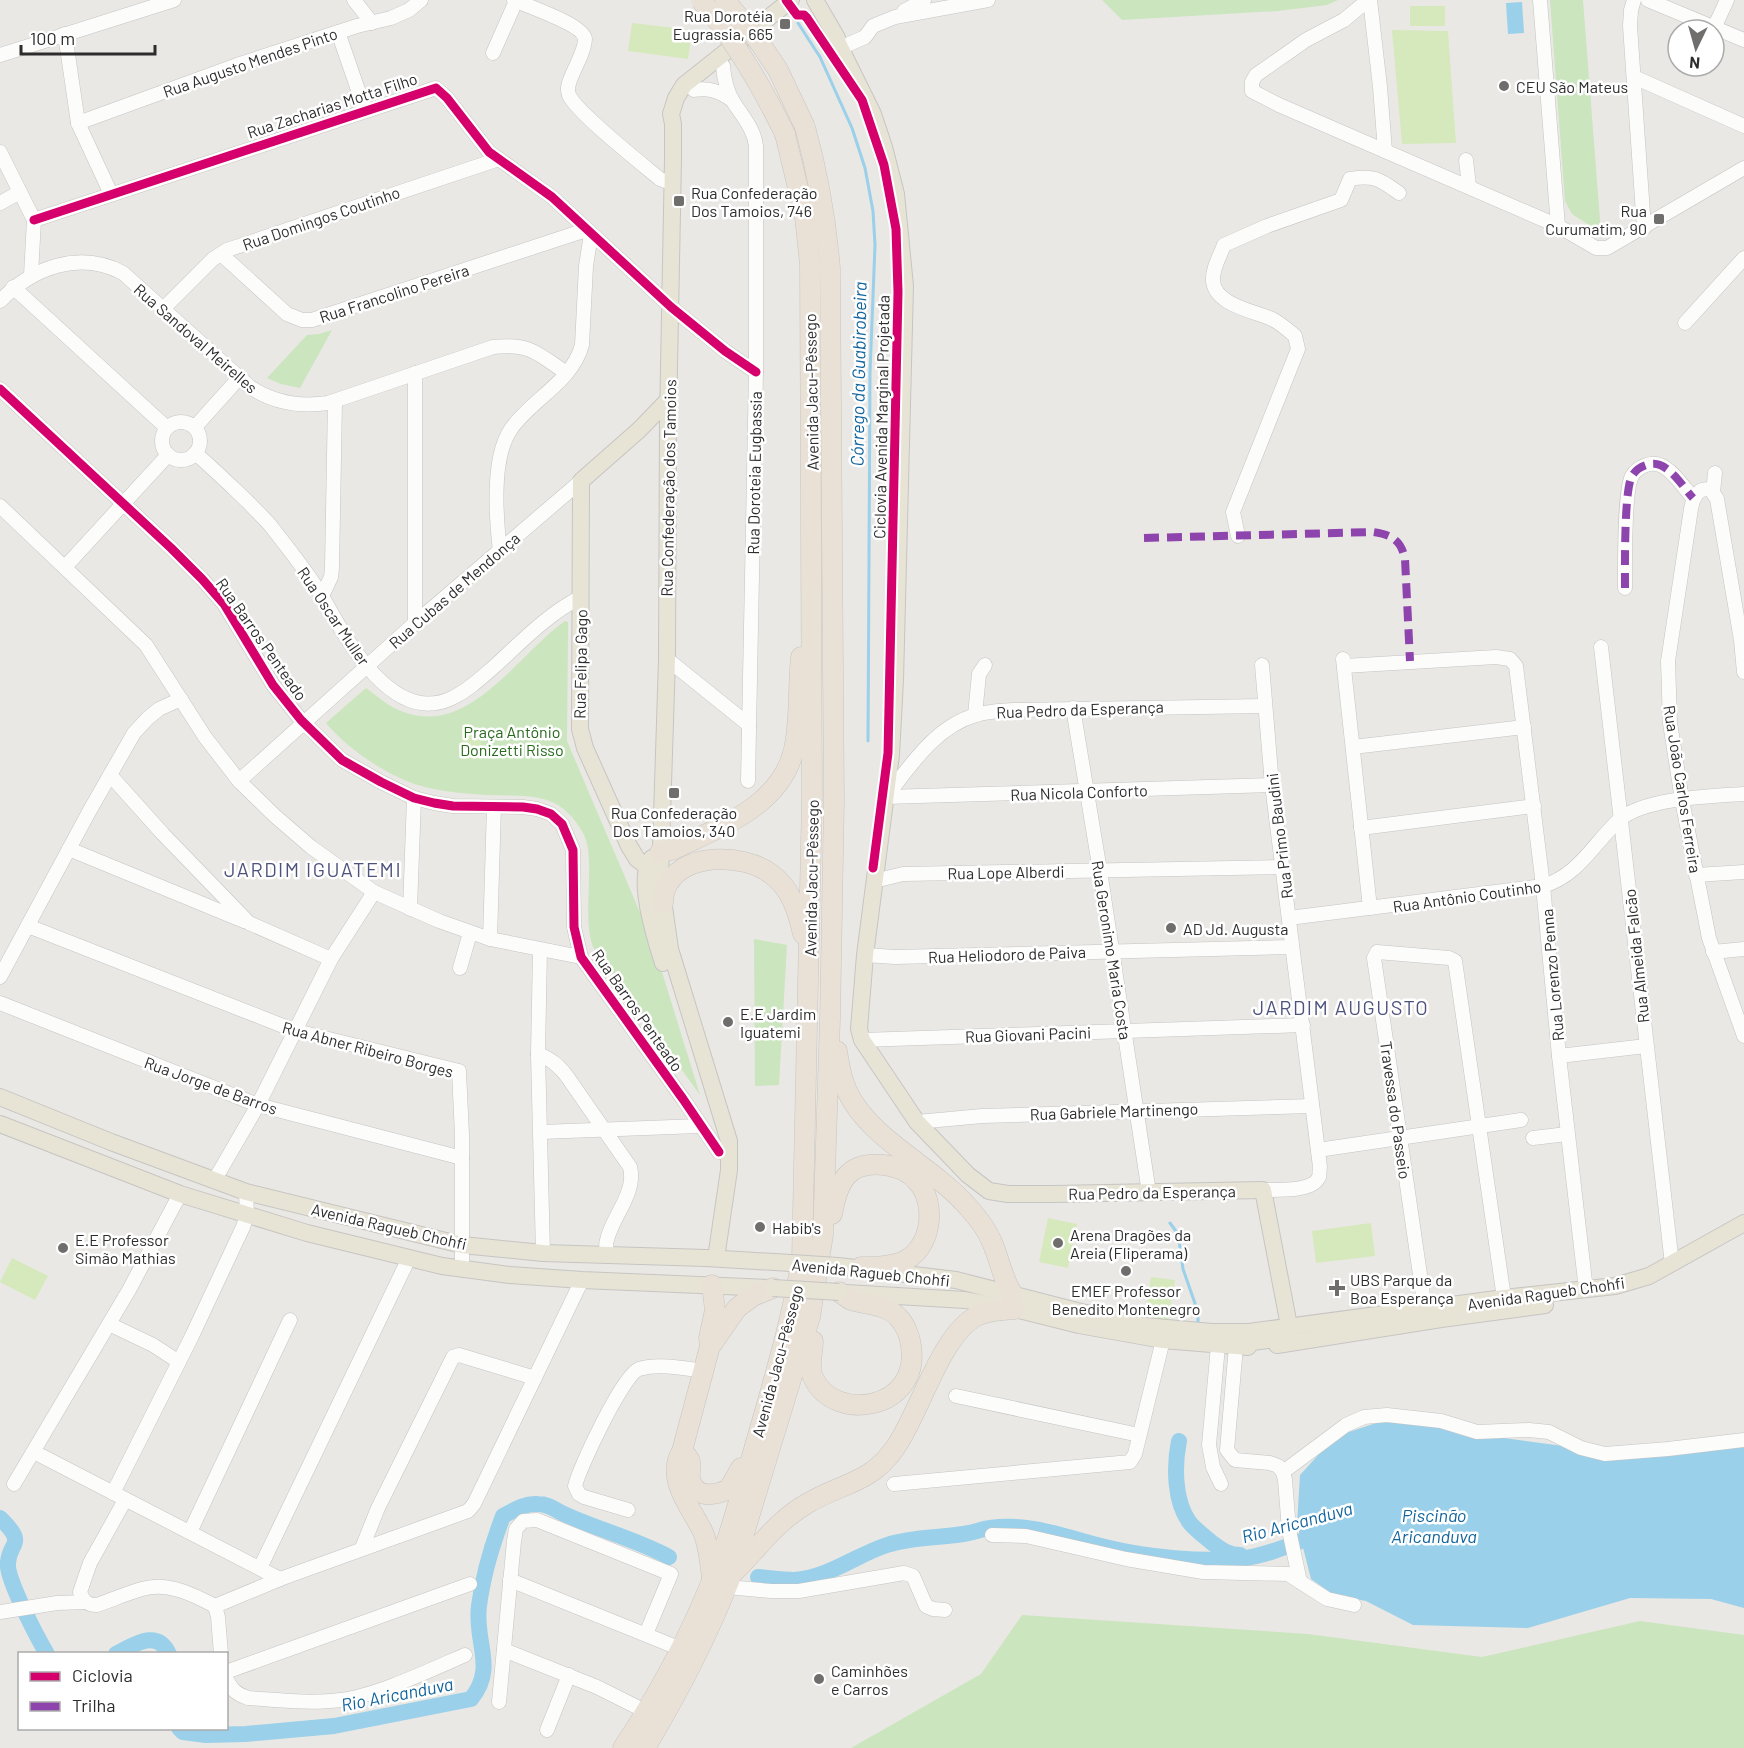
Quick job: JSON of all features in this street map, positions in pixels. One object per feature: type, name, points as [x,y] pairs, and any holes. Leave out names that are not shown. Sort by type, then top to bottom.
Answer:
[{"type":"highway","name":"Avenida Jacu-Pêssego","points":[[623,1748],[647,1712],[681,1649],[723,1580],[732,1525],[793,1310],[802,1258],[812,798],[810,265],[805,217],[785,134],[765,92],[701,0]]},
{"type":"highway","name":"Avenida Jacu-Pêssego","points":[[645,1748],[694,1659],[723,1580],[810,1317],[823,1235],[834,801],[830,268],[827,228],[819,182],[804,127],[778,70],[760,43],[725,0]]},
{"type":"highway","points":[[656,862],[671,851],[740,817],[757,805],[785,775],[795,743],[803,619],[812,583]]},
{"type":"highway","points":[[656,862],[725,859],[748,862],[771,874],[780,882],[794,903],[800,919],[809,971]]},
{"type":"highway","points":[[663,903],[665,889],[673,878],[683,869],[702,861]]},
{"type":"highway","points":[[712,1285],[715,1310],[709,1338],[710,1346],[682,1451],[677,1460],[676,1480],[704,1534],[723,1580],[786,1518],[808,1503],[866,1477],[882,1466],[909,1426],[948,1346],[958,1331],[979,1315],[1013,1301],[990,1238],[967,1205],[870,1125],[857,1107],[847,1091],[840,1071],[830,1019]]},
{"type":"highway","points":[[823,1235],[830,1227],[841,1182],[850,1171],[863,1165],[893,1166],[905,1170],[926,1194],[929,1208],[926,1236],[917,1250],[902,1262],[890,1266],[861,1267]]},
{"type":"highway","points":[[710,1346],[717,1340],[723,1327],[737,1308],[753,1296],[773,1288]]},
{"type":"highway","points":[[810,1317],[813,1330],[810,1367],[819,1387],[828,1395],[843,1402],[867,1405],[889,1398],[899,1390],[908,1378],[912,1365],[910,1341],[900,1318],[870,1303],[851,1300],[840,1292]]},
{"type":"highway","points":[[682,1451],[690,1460],[690,1479],[694,1488],[710,1495],[729,1489],[746,1457],[754,1450]]},
{"type":"main road","points":[[803,1],[837,38],[873,114],[896,194],[905,286],[895,680],[891,755],[865,955],[859,1029],[862,1040],[917,1122]]},
{"type":"main road","name":"Rua Confederação dos Tamoios","points":[[673,124],[681,106],[694,90],[803,1]]},
{"type":"main road","name":"Rua Confederação dos Tamoios","points":[[711,1258],[729,1170],[729,1141],[670,949],[656,862],[667,659],[673,184],[671,114],[676,98],[684,85],[803,1]]},
{"type":"main road","name":"Rua Cubas de Mendonça","points":[[581,481],[639,430],[669,399]]},
{"type":"main road","name":"Rua Felipa Gago","points":[[581,481],[580,729],[585,748],[629,846],[637,859],[656,862]]},
{"type":"main road","name":"Rua Confederação dos Tamoios","points":[[656,862],[646,888],[652,927],[714,1120],[719,1152],[711,1258]]},
{"type":"main road","name":"Avenida Ragueb Chohfi","points":[[0,1097],[111,1142],[246,1192],[462,1245],[543,1253],[711,1258],[861,1267],[956,1280],[1079,1325],[1163,1340],[1218,1346],[1278,1345],[1441,1319],[1617,1296],[1656,1283],[1744,1236]]},
{"type":"main road","name":"Rua Pedro da Esperança","points":[[917,1122],[968,1175],[989,1191],[1008,1194],[1263,1190]]},
{"type":"main road","name":"Avenida Ragueb Chohfi","points":[[0,1124],[180,1194],[307,1233],[462,1269],[582,1280],[1013,1301],[1155,1327],[1222,1332],[1249,1332],[1504,1298],[1615,1286],[1649,1276],[1744,1223]]},
{"type":"main road","points":[[1236,1346],[1252,1341],[1283,1338],[1289,1334],[1291,1327],[1263,1190]]},
{"type":"main road","points":[[510,1275],[540,1265],[543,1253]]},
{"type":"street","points":[[0,56],[154,3],[174,0]]},
{"type":"street","points":[[354,0],[372,23]]},
{"type":"street","name":"Rua Augusto Mendes Pinto","points":[[78,123],[237,65],[338,32],[391,18],[409,10],[421,0]]},
{"type":"street","points":[[839,46],[865,37],[873,26],[895,17],[924,0]]},
{"type":"street","points":[[895,17],[988,0]]},
{"type":"street","points":[[1369,0],[1344,20],[1306,40],[1256,75],[1252,82],[1252,90],[1279,105],[1558,226],[1602,249],[1644,228],[1744,168]]},
{"type":"street","points":[[1369,0],[1385,151]]},
{"type":"street","points":[[1540,0],[1558,226]]},
{"type":"street","points":[[1634,0],[1630,26],[1644,228]]},
{"type":"street","points":[[1648,0],[1690,18]]},
{"type":"street","points":[[1719,18],[1727,0]]},
{"type":"street","points":[[493,53],[515,1],[572,25],[583,33],[585,39],[569,83],[569,95],[591,119],[660,179],[673,184]]},
{"type":"street","points":[[338,32],[365,110]]},
{"type":"street","points":[[1726,33],[1744,40]]},
{"type":"street","points":[[65,34],[78,123],[111,194]]},
{"type":"street","name":"Rua Doroteia Eugbassia","points":[[723,66],[724,80],[732,100],[753,132],[756,146],[756,372],[748,781]]},
{"type":"street","points":[[1634,77],[1744,126]]},
{"type":"street","name":"Rua Zacharias Motta Filho","points":[[34,220],[436,88],[447,98],[480,141],[499,159],[552,197],[671,307],[725,351],[756,372]]},
{"type":"street","points":[[694,90],[709,89],[722,93],[732,100]]},
{"type":"street","points":[[0,152],[34,220],[31,275]]},
{"type":"street","name":"Rua Domingos Coutinho","points":[[163,309],[220,254],[499,159]]},
{"type":"street","points":[[1466,160],[1469,186]]},
{"type":"street","points":[[1238,536],[1233,512],[1298,350],[1295,336],[1275,320],[1228,302],[1216,291],[1212,281],[1224,245],[1267,226],[1341,200],[1350,179],[1368,176],[1379,179],[1399,193]]},
{"type":"street","points":[[0,203],[20,192]]},
{"type":"street","points":[[500,551],[497,530],[497,473],[504,441],[511,428],[566,373],[579,356],[582,345],[588,232]]},
{"type":"street","name":"Rua Francolino Pereira","points":[[220,254],[287,314],[302,320],[312,320],[588,232]]},
{"type":"street","points":[[1685,323],[1744,258]]},
{"type":"street","name":"Rua Sandoval Meirelles","points":[[0,301],[13,287],[31,275],[69,264],[85,262],[109,266],[123,273],[263,396],[285,403],[315,405],[336,401],[493,347],[509,345],[522,346],[537,353],[566,373]]},
{"type":"street","points":[[13,287],[167,428]]},
{"type":"street","points":[[415,373],[415,623]]},
{"type":"street","points":[[195,427],[240,378]]},
{"type":"street","name":"Rua Barros Penteado","points":[[0,389],[171,548],[224,604],[273,685],[303,722],[342,760],[414,798],[453,806],[537,809],[551,813],[562,824],[573,850],[574,927],[581,957],[719,1152]]},
{"type":"street","points":[[321,596],[333,568],[336,401]]},
{"type":"street","points":[[179,422],[188,422],[195,427],[201,440],[195,453],[182,460],[168,455],[162,441],[167,428],[179,422]]},
{"type":"street","name":"Rua Oscar Muller","points":[[195,453],[272,527],[367,666],[393,692],[407,699],[433,704],[443,702],[475,684],[545,619],[581,597]]},
{"type":"street","points":[[64,567],[168,455]]},
{"type":"street","points":[[1625,588],[1628,501],[1632,475],[1648,464],[1660,465],[1671,473],[1693,498],[1706,489],[1715,496]]},
{"type":"street","points":[[1715,473],[1715,496],[1741,640],[1744,672]]},
{"type":"street","name":"Rua Cubas de Mendonça","points":[[239,781],[415,623],[581,481]]},
{"type":"street","name":"Rua João Carlos Ferreira","points":[[1693,498],[1668,661],[1670,723],[1696,875],[1713,952],[1744,1033]]},
{"type":"street","points":[[0,506],[146,645],[205,736],[239,781],[296,835],[375,892],[410,909],[490,939],[581,957]]},
{"type":"street","name":"Rua Almeida Falcão","points":[[1600,647],[1672,1264]]},
{"type":"street","name":"Rua Lorenzo Penna","points":[[1353,747],[1344,662],[1496,657],[1514,661],[1518,671],[1544,886],[1567,1134],[1586,1290]]},
{"type":"street","points":[[667,659],[749,725]]},
{"type":"street","points":[[975,715],[979,674],[985,665]]},
{"type":"street","name":"Rua Primo Baudini","points":[[1262,665],[1272,785],[1320,1167],[1319,1178],[1314,1184]]},
{"type":"street","points":[[0,977],[134,733],[159,710],[181,699]]},
{"type":"street","name":"Rua Pedro da Esperança","points":[[886,797],[912,762],[939,735],[959,721],[975,715],[1013,710],[1073,708],[1265,706]]},
{"type":"street","name":"Rua Geronimo Maria Costa","points":[[1073,708],[1149,1193]]},
{"type":"street","points":[[1370,908],[1353,747],[1524,727]]},
{"type":"street","points":[[891,755],[903,762],[912,762]]},
{"type":"street","points":[[110,775],[249,923]]},
{"type":"street","name":"Rua Nicola Conforto","points":[[886,797],[1272,785]]},
{"type":"street","points":[[1619,820],[1630,813],[1682,800],[1744,794]]},
{"type":"street","points":[[410,909],[414,798]]},
{"type":"street","points":[[1361,828],[1534,806]]},
{"type":"street","points":[[490,939],[494,807]]},
{"type":"street","name":"Rua Antônio Coutinho","points":[[1289,918],[1544,886],[1567,876],[1579,866],[1619,820]]},
{"type":"street","points":[[69,849],[332,959]]},
{"type":"street","name":"Rua Lope Alberdi","points":[[874,880],[903,874],[1282,867]]},
{"type":"street","points":[[1696,875],[1744,872]]},
{"type":"street","points":[[214,1181],[258,1105],[332,959],[375,892]]},
{"type":"street","name":"Rua Abner Ribeiro Borges","points":[[28,926],[296,1031],[459,1071],[462,1269]]},
{"type":"street","points":[[460,968],[470,933]]},
{"type":"street","name":"Rua Heliodoro de Paiva","points":[[865,955],[906,957],[1292,947]]},
{"type":"street","points":[[1713,952],[1744,949]]},
{"type":"street","points":[[540,950],[538,1054],[542,1132],[543,1253]]},
{"type":"street","name":"Travessa do Passeio","points":[[1425,1309],[1374,956],[1379,952],[1454,960],[1479,1125]]},
{"type":"street","name":"Rua Jorge de Barros","points":[[0,1004],[258,1105],[462,1158]]},
{"type":"street","name":"Rua Giovani Pacini","points":[[862,1040],[1303,1025]]},
{"type":"street","points":[[1559,1056],[1646,1046]]},
{"type":"street","points":[[538,1054],[557,1064],[626,1160],[631,1171],[628,1189],[606,1241],[607,1255]]},
{"type":"street","name":"Rua Gabriele Martinengo","points":[[917,1122],[982,1116],[1312,1106]]},
{"type":"street","points":[[1318,1150],[1521,1120]]},
{"type":"street","points":[[542,1132],[699,1125]]},
{"type":"street","points":[[1479,1125],[1504,1298]]},
{"type":"street","points":[[1533,1138],[1567,1134]]},
{"type":"street","name":"Rua Pedro da Esperança","points":[[1263,1190],[1298,1189],[1314,1184]]},
{"type":"street","points":[[221,1652],[215,1606],[192,1594],[164,1587],[142,1589],[97,1605],[90,1605],[85,1602],[80,1592],[84,1577],[119,1497],[247,1215],[246,1192]]},
{"type":"street","points":[[14,1484],[110,1324],[180,1194]]},
{"type":"street","points":[[260,1568],[409,1258]]},
{"type":"street","points":[[215,1606],[362,1548],[460,1515],[471,1508],[582,1280]]},
{"type":"street","points":[[190,1532],[290,1320]]},
{"type":"street","points":[[110,1324],[153,1345],[179,1362]]},
{"type":"street","points":[[894,1484],[1128,1463],[1133,1459],[1163,1340]]},
{"type":"street","points":[[1218,1346],[1209,1445],[1213,1467],[1221,1484]]},
{"type":"street","points":[[1236,1346],[1227,1450],[1235,1460],[1270,1463],[1278,1466],[1283,1472],[1288,1530],[1300,1582]]},
{"type":"street","points":[[362,1548],[378,1508],[453,1357],[459,1355],[535,1378]]},
{"type":"street","points":[[628,1510],[584,1497],[579,1494],[575,1486],[617,1394],[632,1372],[638,1369],[651,1367],[704,1371]]},
{"type":"street","points":[[956,1396],[1139,1435]]},
{"type":"street","points":[[1283,1472],[1346,1425],[1364,1418],[1387,1415],[1441,1420],[1477,1432],[1529,1430],[1549,1432],[1581,1448],[1605,1454],[1744,1440]]},
{"type":"street","points":[[34,1452],[280,1579]]},
{"type":"street","points":[[499,1702],[516,1529],[523,1521],[531,1519],[671,1574],[645,1634]]},
{"type":"street","points":[[992,1535],[1026,1536],[1115,1557],[1203,1572],[1288,1574],[1327,1599],[1354,1605]]},
{"type":"street","points":[[723,1580],[771,1591],[799,1591],[904,1573],[913,1576],[926,1606],[945,1610]]},
{"type":"street","points":[[510,1580],[681,1649]]},
{"type":"street","points":[[228,1671],[470,1584]]},
{"type":"street","points":[[0,1611],[85,1602]]},
{"type":"street","points":[[504,1650],[618,1696],[647,1712]]},
{"type":"street","points":[[228,1682],[238,1695],[248,1698],[327,1702],[343,1700],[385,1687],[465,1655]]},
{"type":"street","points":[[547,1730],[569,1676]]},
{"type":"green space","points":[[1102,0],[1338,0],[1327,5],[1278,11],[1122,20]]},
{"type":"green space","points":[[1550,0],[1583,0],[1601,233],[1572,214],[1565,201]]},
{"type":"green space","points":[[1410,6],[1445,6],[1445,26],[1410,26]]},
{"type":"green space","points":[[632,23],[692,30],[688,59],[628,51]]},
{"type":"green space","points":[[1392,30],[1448,31],[1456,143],[1402,144]]},
{"type":"green space","points":[[332,330],[300,388],[267,378],[307,335]]},
{"type":"green space","name":"Praça Antônio Donizetti Risso","points":[[565,621],[568,622],[567,741],[653,943],[700,1095],[593,947],[588,919],[589,857],[587,844],[574,819],[564,809],[542,799],[458,793],[401,779],[359,754],[326,723],[366,688],[387,704],[401,711],[425,717],[448,714],[470,704],[490,689]]},
{"type":"green space","points":[[462,730],[481,730],[482,758],[462,759]]},
{"type":"green space","points":[[754,939],[787,945],[779,1085],[755,1086]]},
{"type":"green space","name":"Arena Dragões da Areia (Fliperama)","points":[[1048,1218],[1077,1224],[1068,1268],[1039,1262]]},
{"type":"green space","points":[[1371,1223],[1375,1256],[1316,1263],[1312,1231]]},
{"type":"green space","points":[[12,1258],[48,1276],[35,1300],[0,1282]]},
{"type":"green space","points":[[1151,1277],[1175,1280],[1168,1320],[1145,1316]]},
{"type":"green space","points":[[1022,1615],[1308,1634],[1482,1657],[1640,1621],[1744,1635],[1744,1748],[851,1748],[981,1674]]},
{"type":"water","points":[[1522,2],[1524,33],[1508,34],[1506,3]]},
{"type":"water","name":"Piscinão Aricanduva","points":[[1430,1420],[1468,1433],[1570,1447],[1593,1455],[1744,1442],[1744,1608],[1711,1599],[1630,1598],[1528,1628],[1413,1625],[1366,1601],[1334,1595],[1311,1579],[1297,1524],[1300,1475],[1340,1435],[1382,1421]]},
{"type":"waterway","name":"Córrego da Guabirobeira","points":[[798,23],[820,57],[852,128],[865,168],[873,211],[875,245],[870,373],[868,741]]},
{"type":"waterway","points":[[1170,1223],[1178,1234],[1183,1269],[1198,1312],[1198,1324]]},
{"type":"waterway","points":[[1179,1441],[1176,1461],[1177,1483],[1185,1514],[1192,1526],[1211,1542],[1228,1553],[1240,1555]]},
{"type":"waterway","name":"Rio Aricanduva","points":[[181,1730],[206,1735],[246,1734],[334,1726],[471,1699],[479,1688],[483,1676],[484,1665],[478,1619],[488,1560],[503,1516],[515,1509],[533,1504],[549,1506],[577,1520],[669,1557]]},
{"type":"waterway","name":"Rio Aricanduva","points":[[0,1518],[9,1527],[15,1539],[8,1559],[10,1575],[24,1611],[46,1652]]},
{"type":"waterway","name":"Rio Aricanduva","points":[[758,1577],[790,1580],[806,1578],[830,1571],[875,1549],[896,1542],[1005,1527],[1034,1529],[1138,1554],[1211,1560],[1255,1556],[1323,1533]]},
{"type":"waterway","name":"Rio Aricanduva","points":[[120,1652],[138,1643],[152,1640],[164,1646],[168,1652]]},
{"type":"marked path","points":[[1625,588],[1626,512],[1629,484],[1634,473],[1649,464],[1665,467],[1693,498]]},
{"type":"marked path","points":[[1144,538],[1373,532],[1390,537],[1401,547],[1405,559],[1410,661]]},
{"type":"cycle path","name":"Ciclovia Avenida Marginal Projetada","points":[[786,0],[797,15],[804,15],[807,18],[862,100],[884,165],[896,229],[898,292],[888,753],[873,868]]},
{"type":"cycle path","points":[[34,220],[436,88],[447,98],[489,152],[552,197],[671,307],[725,351],[756,372]]},
{"type":"cycle path","points":[[0,389],[202,579],[224,604],[273,685],[301,720],[342,760],[414,798],[453,806],[537,809],[551,814],[562,824],[573,850],[574,927],[581,957],[719,1152]]},
{"type":"place","name":"Rua Dorotéia Eugrassia, 665","points":[[785,24]]},
{"type":"place","name":"CEU São Mateus","points":[[1504,86]]},
{"type":"place","name":"Rua Confederação Dos Tamoios, 746","points":[[679,201]]},
{"type":"place","name":"Rua Curumatim, 90","points":[[1659,219]]},
{"type":"place","name":"Rua Confederação Dos Tamoios, 340","points":[[674,793]]},
{"type":"place","name":"AD Jd. Augusta","points":[[1171,928]]},
{"type":"place","name":"E.E Jardim Iguatemi","points":[[728,1022]]},
{"type":"place","name":"Habib's","points":[[760,1227]]},
{"type":"place","name":"Arena Dragões da Areia (Fliperama)","points":[[1058,1243]]},
{"type":"place","name":"E.E Professor Simão Mathias","points":[[63,1248]]},
{"type":"place","name":"EMEF Professor Benedito Montenegro","points":[[1126,1271]]},
{"type":"place","name":"UBS Parque da Boa Esperança","points":[[1337,1288]]},
{"type":"place","name":"Caminhões e Carros","points":[[819,1679]]},
{"type":"district","name":"JARDIM IGUATEMI","points":[[313,869]]},
{"type":"district","name":"JARDIM AUGUSTO","points":[[1341,1007]]}]
